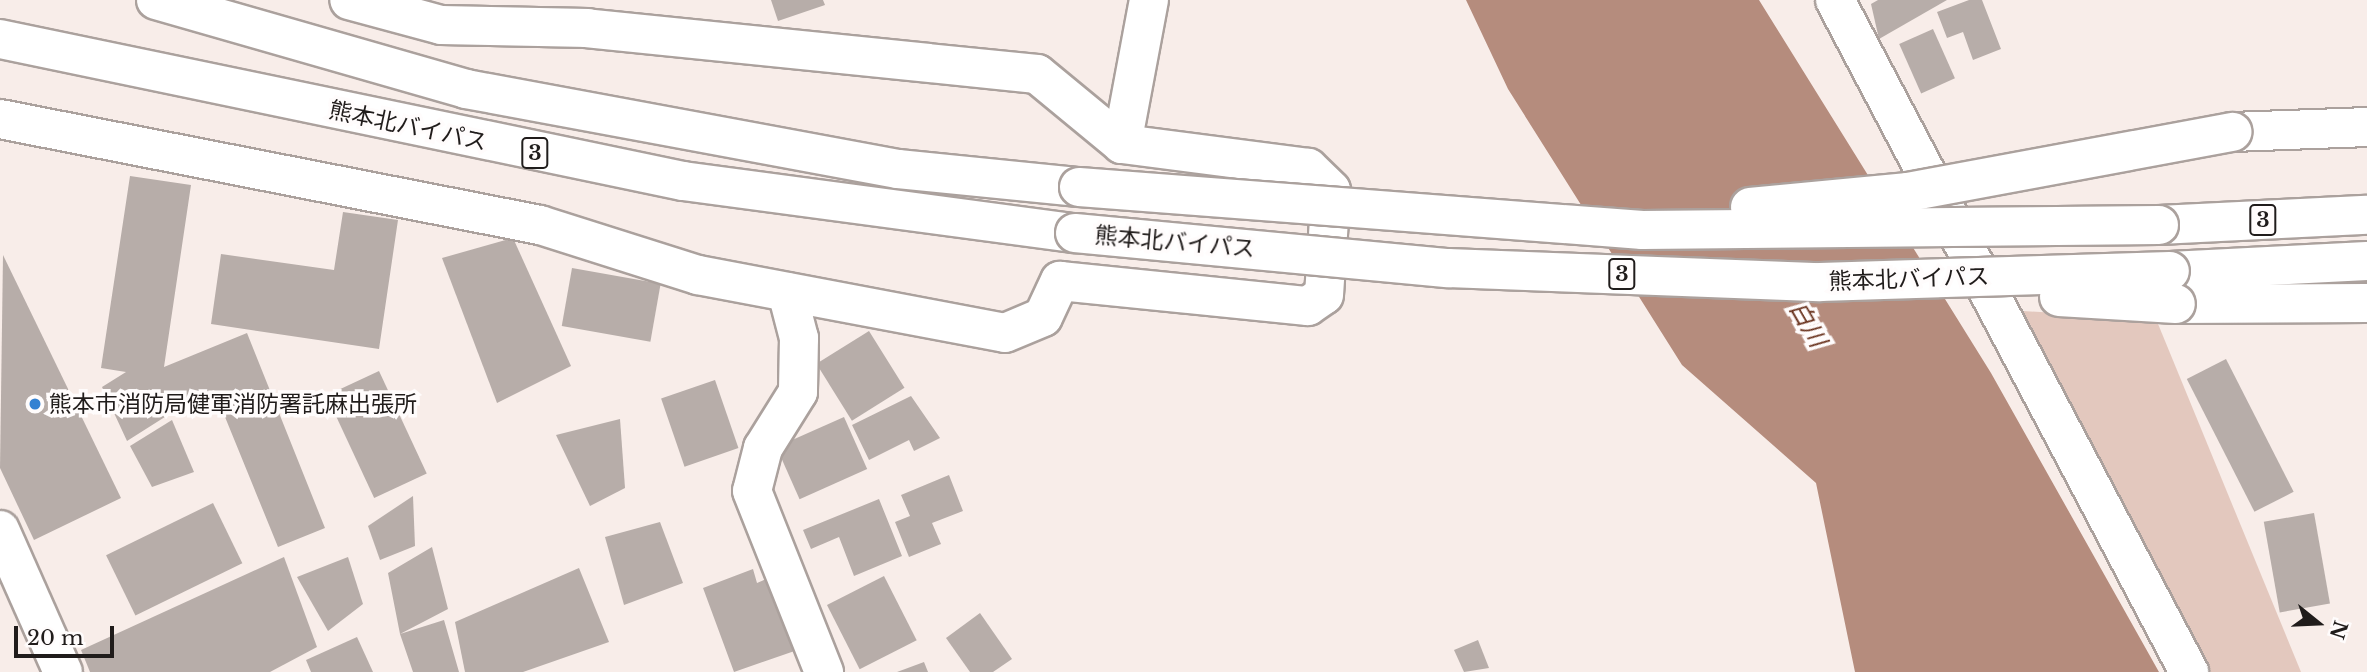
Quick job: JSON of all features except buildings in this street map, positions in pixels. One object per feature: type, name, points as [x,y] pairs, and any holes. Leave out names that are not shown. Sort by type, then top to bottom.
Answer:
[{"type":"main road","name":"熊本北バイパス","points":[[156,0],[466,89],[898,169],[1079,187],[1642,230],[2159,225],[2367,215]]},
{"type":"main road","points":[[0,119],[540,225],[698,275],[1005,333],[1043,317],[1060,281],[1308,306],[1324,295],[1331,190],[1308,168],[1122,144],[1037,74],[588,28],[441,25],[349,0]]},
{"type":"main road","points":[[1122,144],[1149,0]]},
{"type":"main road","points":[[1835,0],[2189,672]]},
{"type":"main road","name":"熊本北バイパス","points":[[0,39],[683,181],[1076,233],[1448,268],[1820,282],[2173,287],[2367,261]]},
{"type":"main road","name":"3","points":[[1642,230],[1752,206],[1908,192],[2232,132],[2367,127]]},
{"type":"main road","name":"3","points":[[2173,287],[2367,303]]},
{"type":"main road","points":[[788,292],[799,338],[798,392],[763,448],[752,491],[824,672]]},
{"type":"main road","points":[[0,530],[63,672]]},
{"type":"shaded area","points":[[2023,311],[2156,319],[2301,672],[2207,672]]},
{"type":"water","name":"白川","points":[[1466,0],[1759,0],[1991,373],[2159,672],[1855,672],[1816,483],[1682,365],[1508,89]]},
{"type":"place","name":"熊本市消防局健軍消防署託麻出張所","points":[[35,404]]}]
